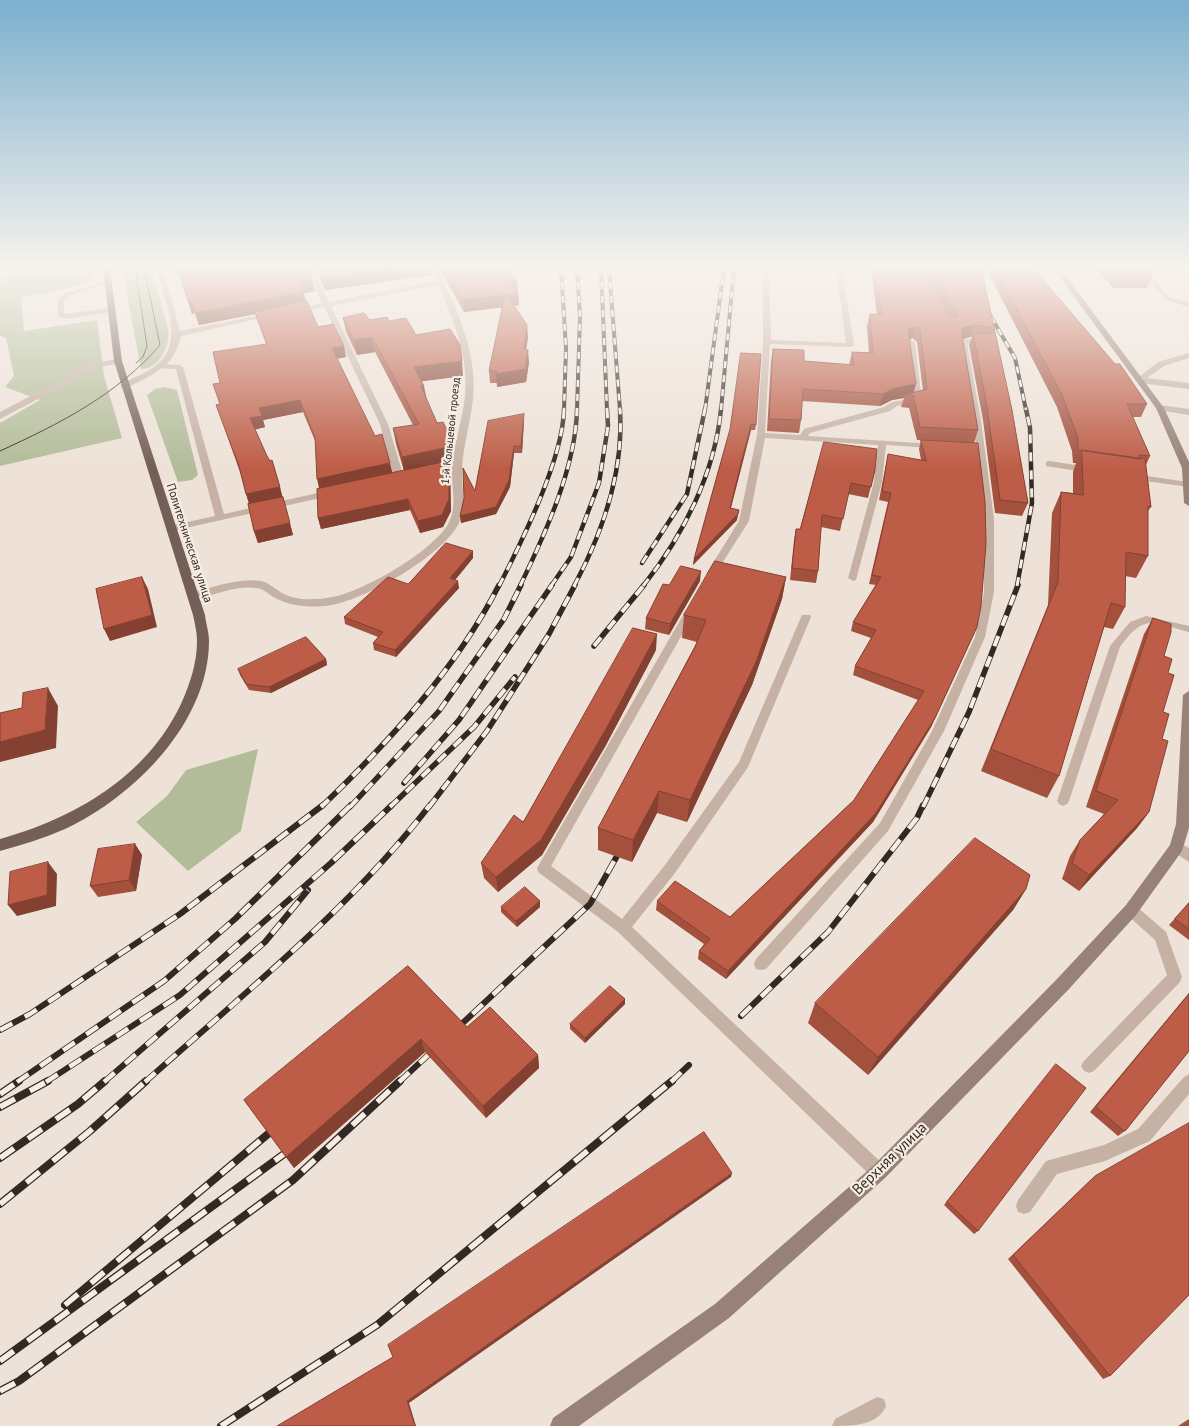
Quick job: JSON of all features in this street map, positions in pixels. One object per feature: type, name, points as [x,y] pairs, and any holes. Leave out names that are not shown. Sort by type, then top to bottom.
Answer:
[{"type":"main road","name":"Политехническая улица","points":[[0,845],[19,841],[82,814],[114,793],[150,762],[184,715],[199,675],[203,641],[194,596],[124,386],[118,361],[115,335]]},
{"type":"main road","points":[[1105,335],[1160,408],[1187,468],[1189,503]]},
{"type":"main road","name":"Верхняя улица","points":[[561,1426],[722,1311],[879,1172],[1063,984],[1183,852],[1189,695]]},
{"type":"street","points":[[124,386],[161,366],[172,351],[177,335]]},
{"type":"street","points":[[342,335],[384,424],[394,479]]},
{"type":"street","name":"1-й Кольцевой проезд","points":[[194,596],[261,585],[283,598],[309,602],[336,600],[379,582],[443,538],[456,516],[452,468],[470,387],[468,361],[461,335]]},
{"type":"street","points":[[1139,380],[1161,364],[1189,355]]},
{"type":"street","points":[[0,416],[97,365],[118,361]]},
{"type":"street","points":[[1139,380],[1189,386]]},
{"type":"street","points":[[1160,408],[1189,412]]},
{"type":"lane","points":[[707,582],[744,521],[761,435],[767,335]]},
{"type":"lane","points":[[767,342],[850,345],[849,335]]},
{"type":"lane","points":[[761,964],[884,828],[938,731],[980,637],[989,592],[989,519],[975,448],[977,420],[962,341],[985,342]]},
{"type":"lane","points":[[802,438],[808,431],[887,409],[895,404],[919,400],[911,342]]},
{"type":"lane","points":[[161,366],[179,367],[220,517]]},
{"type":"lane","points":[[761,435],[946,446]]},
{"type":"lane","points":[[853,578],[878,482],[882,443]]},
{"type":"lane","points":[[1048,464],[1095,471]]},
{"type":"lane","points":[[1123,475],[1188,485]]},
{"type":"lane","points":[[394,479],[409,476]]},
{"type":"lane","points":[[172,528],[342,490]]},
{"type":"lane","points":[[697,599],[543,868],[623,928],[879,1172]]},
{"type":"lane","points":[[623,928],[670,869],[744,764],[806,617]]},
{"type":"lane","points":[[1063,801],[1115,646],[1128,629],[1141,620],[1161,622],[1189,629]]},
{"type":"lane","points":[[1089,1066],[1175,977],[1161,936],[1131,910]]},
{"type":"lane","points":[[1024,1206],[1052,1167],[1105,1153],[1144,1135],[1189,1082]]},
{"type":"lane","points":[[842,1426],[877,1406]]},
{"type":"green space","points":[[99,335],[104,376],[122,438],[0,466],[0,423],[40,400],[5,387],[14,376],[6,338],[0,336]]},
{"type":"green space","points":[[135,335],[168,335],[166,348],[159,360],[148,368],[141,369]]},
{"type":"green space","points":[[165,387],[177,390],[198,475],[192,480],[178,482],[147,395],[155,389]]},
{"type":"green space","points":[[258,749],[241,831],[188,871],[136,822],[167,796],[186,770]]},
{"type":"building","points":[[263,335],[338,335],[344,346],[332,348],[375,436],[382,434],[390,463],[317,479],[315,438],[300,400],[259,408],[262,416],[250,418],[267,456],[270,461],[272,460],[280,487],[246,494],[239,466],[216,405],[220,404],[213,384],[220,383],[213,352],[267,344]]},
{"type":"building","points":[[351,335],[453,335],[460,345],[462,361],[414,367],[424,386],[421,386],[437,423],[443,422],[450,436],[449,447],[402,457],[393,428],[419,424],[372,337],[354,340]]},
{"type":"building","points":[[497,335],[526,335],[524,349],[528,350],[525,369],[496,374],[497,371],[489,371]]},
{"type":"building","points":[[872,335],[909,335],[916,384],[895,388],[883,394],[803,389],[801,420],[769,419],[773,349],[804,350],[804,361],[854,365],[852,352],[873,353]]},
{"type":"building","points":[[921,335],[962,335],[978,430],[920,427],[913,395],[904,395],[927,389]]},
{"type":"building","points":[[973,335],[996,335],[1012,410],[1028,503],[1000,500],[987,407]]},
{"type":"building","points":[[1030,335],[1090,335],[1115,364],[1120,364],[1147,404],[1127,404],[1150,456],[1139,455],[1140,459],[1078,450],[1078,438],[1062,395]]},
{"type":"building","points":[[741,353],[761,354],[756,425],[751,424],[730,508],[739,510],[738,514],[694,559],[730,429]]},
{"type":"building","points":[[524,414],[521,446],[514,446],[509,480],[496,507],[460,516],[464,498],[463,468],[475,491],[488,421]]},
{"type":"building","points":[[921,440],[978,443],[985,502],[986,544],[981,606],[977,627],[935,718],[876,813],[728,971],[699,951],[710,939],[657,901],[675,881],[730,917],[854,800],[924,691],[855,666],[876,630],[853,622],[881,577],[872,575],[891,493],[882,491],[888,454],[926,461]]},
{"type":"building","points":[[824,442],[877,449],[871,487],[851,483],[843,519],[822,515],[818,571],[792,568],[796,529],[800,529]]},
{"type":"building","points":[[1082,450],[1145,459],[1151,507],[1148,506],[1148,556],[1126,552],[1125,607],[1111,603],[1059,776],[991,749],[1058,582],[1061,492],[1083,495]]},
{"type":"building","points":[[449,461],[449,499],[442,515],[418,521],[408,499],[318,518],[317,489]]},
{"type":"building","points":[[283,497],[290,523],[254,531],[248,504]]},
{"type":"building","points":[[446,543],[473,551],[450,578],[458,581],[395,650],[373,643],[383,632],[344,617],[388,577],[408,584]]},
{"type":"building","points":[[715,561],[786,577],[756,662],[690,800],[659,791],[633,840],[598,828],[695,647],[706,620],[684,615]]},
{"type":"building","points":[[681,566],[701,571],[670,624],[646,618],[663,584],[669,585]]},
{"type":"building","points":[[142,577],[152,615],[104,629],[96,589]]},
{"type":"building","points":[[1153,618],[1171,624],[1171,632],[1164,656],[1172,659],[1168,673],[1174,675],[1163,712],[1169,714],[1162,739],[1168,741],[1149,812],[1089,875],[1072,863],[1080,840],[1118,800],[1096,791]]},
{"type":"building","points":[[633,628],[657,634],[606,729],[541,840],[496,877],[481,863],[514,815],[523,822]]},
{"type":"building","points":[[306,637],[326,659],[269,687],[246,684],[238,669]]},
{"type":"building","points":[[48,688],[45,730],[0,742],[0,713],[22,708],[23,693]]},
{"type":"building","points":[[975,838],[1030,875],[1026,889],[878,1057],[815,1003]]},
{"type":"building","points":[[135,844],[129,880],[90,886],[98,849]]},
{"type":"building","points":[[48,862],[47,895],[8,905],[10,872]]},
{"type":"building","points":[[525,887],[540,901],[516,921],[501,907]]},
{"type":"building","points":[[1189,903],[1189,929],[1175,919]]},
{"type":"building","points":[[408,966],[467,1027],[490,1007],[538,1055],[483,1106],[421,1039],[286,1157],[244,1100]]},
{"type":"building","points":[[610,986],[625,999],[585,1038],[570,1024]]},
{"type":"building","points":[[1189,994],[1189,1051],[1124,1131],[1096,1107]]},
{"type":"building","points":[[1056,1064],[1086,1088],[978,1231],[947,1202]]},
{"type":"building","points":[[1189,1123],[1189,1295],[1110,1376],[1013,1255],[1095,1176]]},
{"type":"building","points":[[704,1132],[732,1173],[407,1401],[415,1426],[277,1426],[393,1357],[388,1345]]},
{"type":"tram line","points":[[136,363],[143,357],[147,346],[145,335]]},
{"type":"tram line","points":[[0,451],[86,407],[125,379],[160,345],[158,335]]},
{"type":"railway","points":[[564,410],[565,335]]},
{"type":"railway","points":[[577,410],[579,335]]},
{"type":"railway","points":[[604,335],[607,410]]},
{"type":"railway","points":[[614,335],[620,410]]},
{"type":"railway","points":[[705,410],[715,335]]},
{"type":"railway","points":[[721,410],[728,335]]},
{"type":"railway","points":[[1001,335],[1015,358],[1026,410]]},
{"type":"railway","points":[[499,586],[519,546],[549,475],[557,451],[564,409]]},
{"type":"railway","points":[[520,586],[558,500],[571,454],[577,409]]},
{"type":"railway","points":[[551,586],[571,557],[599,483],[608,426],[607,409]]},
{"type":"railway","points":[[642,563],[687,494],[705,409]]},
{"type":"railway","points":[[643,586],[658,567],[695,503],[712,457],[721,409]]},
{"type":"railway","points":[[1017,586],[1032,503],[1030,428],[1026,409]]},
{"type":"railway","points":[[574,586],[602,523],[615,478],[619,455],[620,410]]},
{"type":"railway","points":[[323,805],[396,731],[442,675],[463,646],[499,585]]},
{"type":"railway","points":[[350,807],[439,711],[504,619],[521,585]]},
{"type":"railway","points":[[404,783],[459,720],[552,585]]},
{"type":"railway","points":[[429,807],[487,731],[549,634],[575,585]]},
{"type":"railway","points":[[594,646],[644,585]]},
{"type":"railway","points":[[923,807],[969,712],[1018,585]]},
{"type":"railway","points":[[390,807],[474,727],[515,677]]},
{"type":"railway","points":[[0,1030],[30,1014],[180,914],[323,805]]},
{"type":"railway","points":[[17,1082],[164,981],[235,919],[351,805]]},
{"type":"railway","points":[[46,1082],[180,995],[331,863],[392,805]]},
{"type":"railway","points":[[145,1082],[330,916],[399,843],[430,805]]},
{"type":"railway","points":[[741,1016],[828,932],[917,818],[923,805]]},
{"type":"railway","points":[[452,1033],[590,904],[617,856]]},
{"type":"railway","points":[[104,1082],[265,942],[308,890]]},
{"type":"railway","points":[[399,1082],[439,1045]]},
{"type":"railway","points":[[671,1082],[689,1065]]},
{"type":"railway","points":[[0,1094],[19,1081]]},
{"type":"railway","points":[[0,1107],[48,1081]]},
{"type":"railway","points":[[0,1158],[78,1104],[105,1081]]},
{"type":"railway","points":[[0,1204],[90,1131],[146,1081]]},
{"type":"railway","points":[[0,1391],[19,1381],[293,1180],[400,1081]]},
{"type":"railway","points":[[221,1426],[377,1325],[672,1081]]},
{"type":"railway","points":[[65,1305],[268,1134]]},
{"type":"railway","points":[[0,1361],[284,1154]]}]
